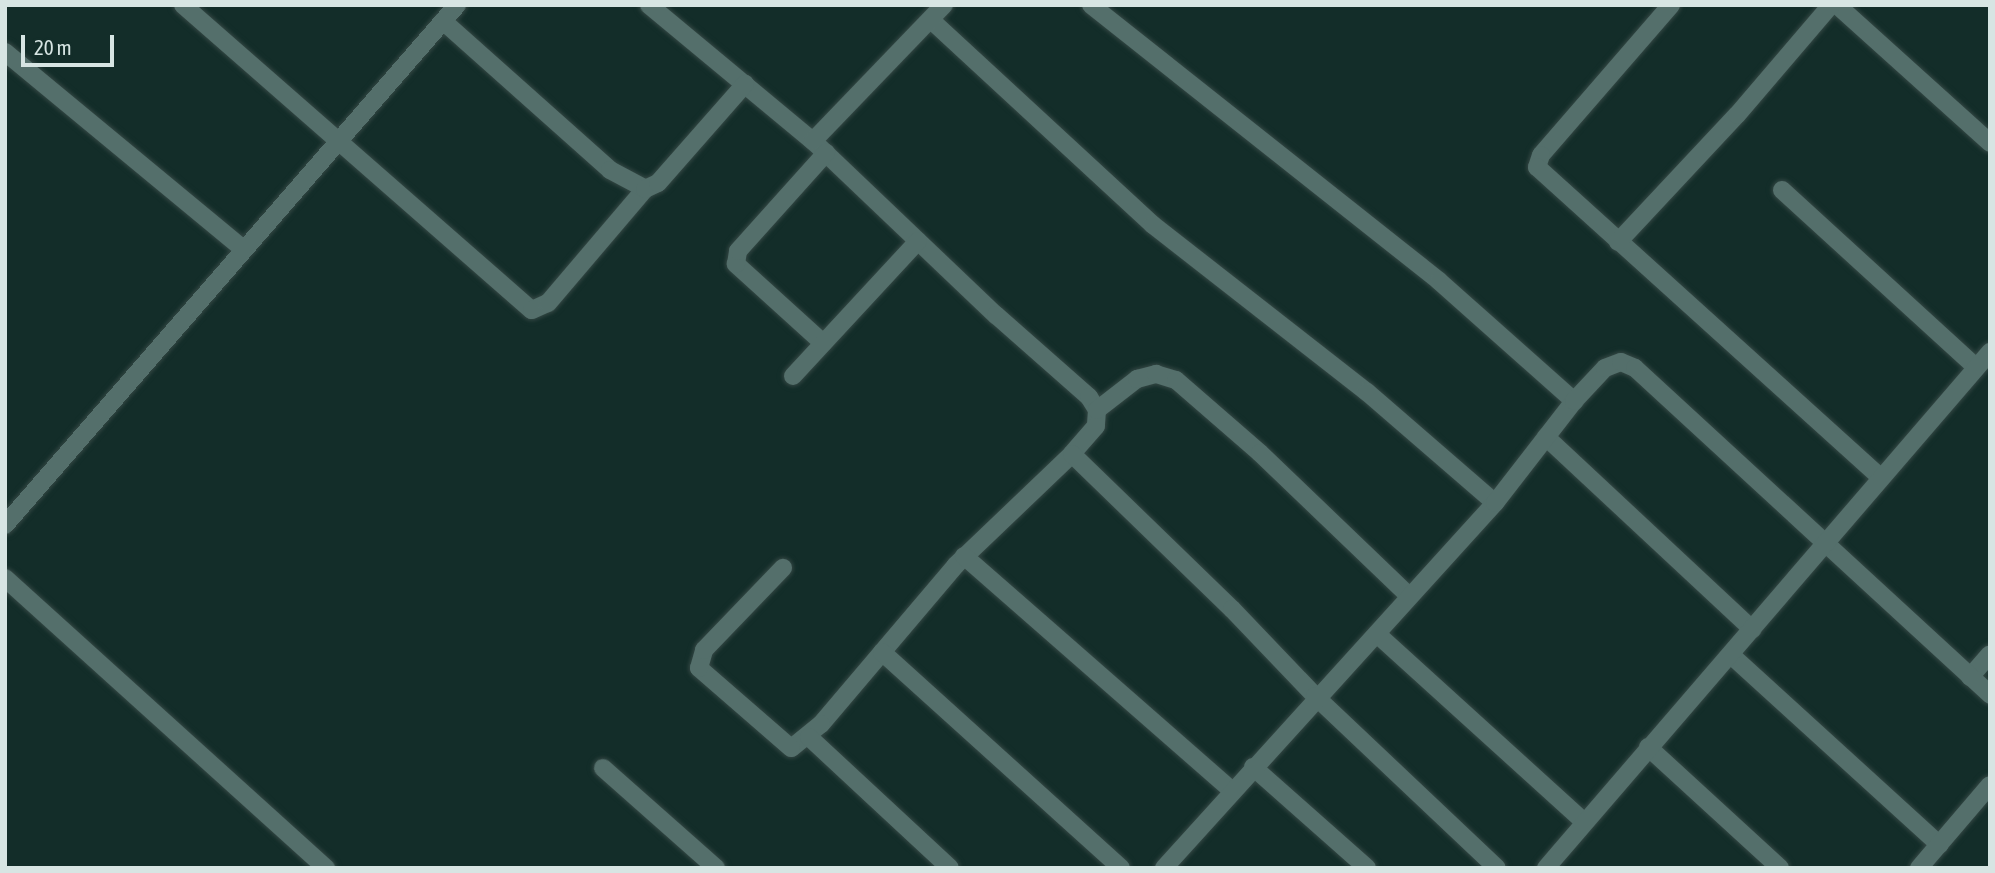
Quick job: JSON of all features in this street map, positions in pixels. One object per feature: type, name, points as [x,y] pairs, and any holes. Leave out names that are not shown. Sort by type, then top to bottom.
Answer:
[{"type":"street","points":[[183,5],[536,311],[548,303],[645,189],[658,183],[745,84]]},
{"type":"street","points":[[5,525],[457,5]]},
{"type":"street","points":[[649,5],[820,147],[918,241],[1089,397],[1097,410],[1097,426],[1072,454],[964,556],[809,737],[791,748],[699,668],[704,650],[783,568]]},
{"type":"street","points":[[823,343],[736,264],[738,251],[820,147],[944,5]]},
{"type":"street","points":[[1091,5],[1429,272],[1574,401]]},
{"type":"street","points":[[1671,5],[1541,155],[1537,167],[1880,477]]},
{"type":"street","points":[[1618,243],[1834,5],[1990,144]]},
{"type":"street","points":[[931,20],[1153,225],[1367,392],[1495,503]]},
{"type":"street","points":[[443,22],[610,170],[645,189]]},
{"type":"street","points":[[5,52],[244,250]]},
{"type":"street","points":[[1782,190],[1976,367]]},
{"type":"street","points":[[793,376],[918,241]]},
{"type":"street","points":[[1546,868],[1990,352]]},
{"type":"street","points":[[1174,865],[1232,790],[1315,696],[1377,634],[1495,503],[1574,401],[1605,368],[1621,362],[1636,368],[1824,546],[1990,695]]},
{"type":"street","points":[[1097,410],[1138,379],[1156,374],[1176,380],[1260,453],[1409,596]]},
{"type":"street","points":[[1546,437],[1752,629]]},
{"type":"street","points":[[1072,454],[1232,608],[1315,696],[1497,868]]},
{"type":"street","points":[[964,556],[1232,790]]},
{"type":"street","points":[[5,578],[326,868]]},
{"type":"street","points":[[1377,634],[1584,822]]},
{"type":"street","points":[[882,652],[1121,868]]},
{"type":"street","points":[[1970,677],[1990,654]]},
{"type":"street","points":[[1731,655],[1940,845]]},
{"type":"street","points":[[809,737],[950,868]]},
{"type":"street","points":[[1648,747],[1780,868]]},
{"type":"street","points":[[1253,767],[1367,868]]},
{"type":"street","points":[[603,768],[716,868]]},
{"type":"street","points":[[1919,868],[1990,785]]}]
